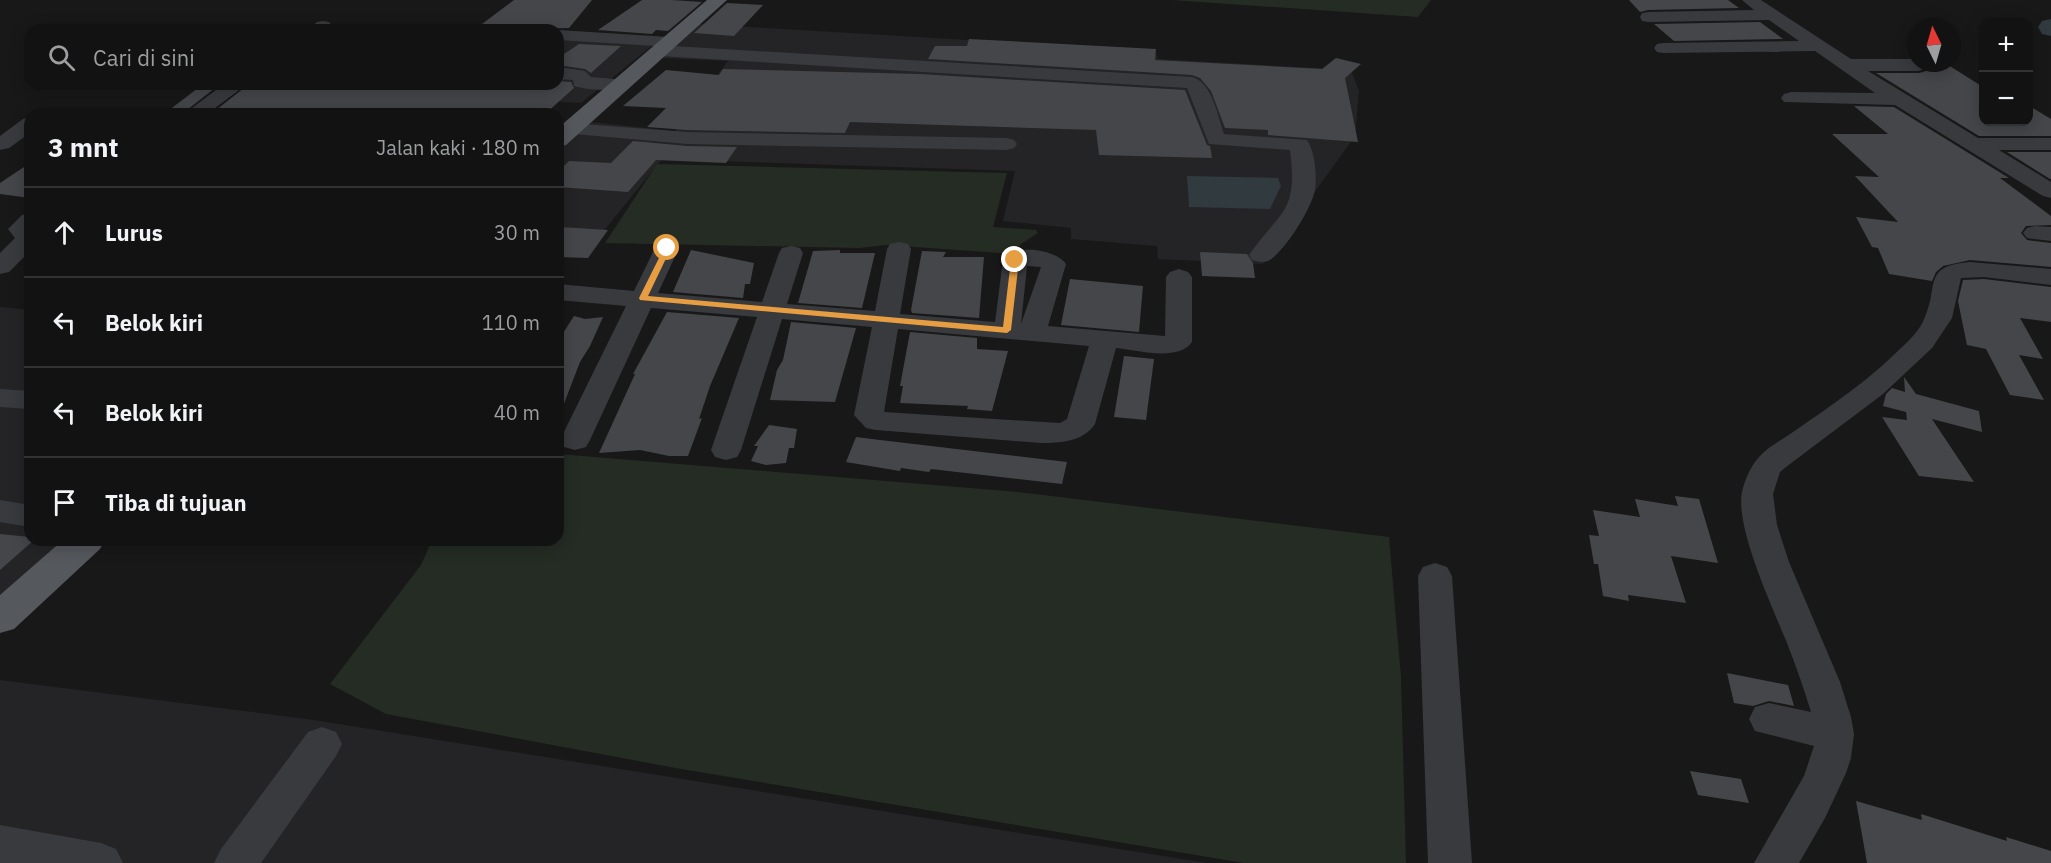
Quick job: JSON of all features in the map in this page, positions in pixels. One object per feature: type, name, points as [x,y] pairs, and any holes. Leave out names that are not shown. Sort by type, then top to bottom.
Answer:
[{"type":"main road","points":[[564,134],[718,0]]},
{"type":"main road","points":[[0,618],[80,546]]},
{"type":"street","points":[[1750,0],[1845,65],[2051,191]]},
{"type":"street","points":[[1648,17],[1772,15]]},
{"type":"street","points":[[564,36],[664,46],[1192,83],[1197,87],[1216,140],[1300,144],[1304,192],[1295,212],[1275,241],[1261,255]]},
{"type":"street","points":[[1663,48],[1816,46]]},
{"type":"street","points":[[1845,65],[1907,65]]},
{"type":"street","points":[[564,74],[578,75],[583,79],[568,92],[615,89]]},
{"type":"street","points":[[203,108],[228,90]]},
{"type":"street","points":[[1791,98],[1899,99]]},
{"type":"street","points":[[1,144],[24,127]]},
{"type":"street","points":[[564,134],[1007,144]]},
{"type":"street","points":[[1,144],[24,145]]},
{"type":"street","points":[[1976,144],[2051,144]]},
{"type":"street","points":[[2023,174],[2051,174]]},
{"type":"street","points":[[0,267],[24,243]]},
{"type":"street","points":[[574,440],[667,248]]},
{"type":"street","points":[[899,249],[869,416],[876,421],[1041,433],[1062,433],[1072,430],[1080,424],[1105,339]]},
{"type":"street","points":[[726,450],[791,253]]},
{"type":"street","points":[[1007,330],[1015,260],[1019,258],[1049,260],[1054,264],[1033,332]]},
{"type":"street","points":[[1784,861],[1823,777],[1834,747],[1834,735],[1831,709],[1782,588],[1756,508],[1763,472],[1776,458],[1810,435],[1900,364],[1927,338],[1941,310],[1947,278],[1952,272],[1973,269],[2051,277]]},
{"type":"street","points":[[566,294],[643,298],[1105,339],[1177,343],[1179,276]]},
{"type":"street","points":[[0,398],[24,400]]},
{"type":"street","points":[[0,511],[24,515]]},
{"type":"street","points":[[1435,576],[1450,863]]},
{"type":"street","points":[[1769,719],[1834,735]]},
{"type":"street","points":[[236,863],[322,744]]},
{"type":"street","points":[[0,845],[101,863]]},
{"type":"shaded area","points":[[1171,0],[1431,0],[1418,17]]},
{"type":"shaded area","points":[[698,24],[1155,51],[1158,59],[1351,70],[1359,91],[1355,136],[1263,264],[1158,259],[1157,246],[1071,239],[1071,228],[1003,221],[1015,171],[662,159],[590,248],[564,246],[564,138],[581,121],[675,131],[728,61],[660,58]]},
{"type":"shaded area","points":[[564,36],[658,41],[581,103],[438,95],[493,90],[564,90]]},
{"type":"shaded area","points":[[657,164],[1007,173],[993,227],[1036,230],[1038,233],[1021,244],[1015,254],[886,245],[859,248],[605,243]]},
{"type":"shaded area","points":[[1187,176],[1278,178],[1281,186],[1270,209],[1189,207]]},
{"type":"shaded area","points":[[0,307],[24,309],[24,546],[60,546],[0,597]]},
{"type":"shaded area","points":[[564,454],[1018,492],[1389,537],[1401,677],[1406,863],[1244,863],[681,769],[386,714],[330,684],[421,565],[429,546],[564,546]]},
{"type":"shaded area","points":[[0,680],[314,720],[1207,863],[0,863]]},
{"type":"building","points":[[514,0],[592,0],[569,28],[564,28],[564,24],[482,24]]},
{"type":"building","points":[[642,0],[702,2],[668,31],[656,30],[652,34],[598,30]]},
{"type":"building","points":[[1629,0],[1728,0],[1739,8],[1640,12]]},
{"type":"building","points":[[727,3],[763,5],[734,36],[694,33]]},
{"type":"building","points":[[1760,22],[1783,39],[1674,41],[1654,24]]},
{"type":"building","points":[[969,39],[1156,49],[1155,60],[1322,69],[1336,58],[1361,64],[1345,78],[1358,142],[1268,135],[1268,130],[1225,128],[1211,91],[1200,78],[1192,75],[928,59],[935,46],[967,46]]},
{"type":"building","points":[[579,44],[621,46],[591,73],[585,69],[564,66],[564,54]]},
{"type":"building","points":[[723,69],[920,74],[1185,90],[1207,145],[1210,146],[1212,158],[1099,155],[1096,130],[850,122],[845,133],[647,127],[666,108],[623,106],[666,70],[719,75]]},
{"type":"building","points":[[1959,72],[1979,84],[1979,126],[2033,126],[2033,108],[2051,119],[2051,136],[1979,136],[1876,73]]},
{"type":"building","points":[[564,81],[571,82],[574,88],[552,108],[219,108],[241,90],[564,90]]},
{"type":"building","points":[[195,90],[212,90],[190,108],[172,108]]},
{"type":"building","points":[[1854,106],[1894,107],[2009,178],[2000,178],[2051,216],[2051,225],[2026,226],[2021,233],[2027,240],[2051,243],[2051,267],[1970,260],[1943,266],[1936,272],[1932,281],[1889,274],[1878,248],[1872,247],[1856,217],[1898,222],[1855,176],[1879,177],[1832,134],[1888,134]]},
{"type":"building","points":[[633,141],[687,146],[737,147],[726,163],[656,160],[628,192],[564,187],[564,166],[569,161],[611,163]]},
{"type":"building","points":[[2007,152],[2051,152],[2051,179],[2050,179]]},
{"type":"building","points":[[24,167],[24,197],[0,194],[0,183]]},
{"type":"building","points":[[564,227],[608,230],[588,258],[564,257]]},
{"type":"building","points":[[691,250],[754,263],[750,284],[745,284],[743,298],[673,292]]},
{"type":"building","points":[[840,250],[840,253],[875,253],[862,308],[798,303],[813,251]]},
{"type":"building","points":[[922,251],[946,252],[943,257],[984,257],[979,318],[912,313]]},
{"type":"building","points":[[1200,252],[1247,254],[1253,263],[1255,278],[1202,276]]},
{"type":"building","points":[[1070,279],[1143,286],[1139,332],[1061,325]]},
{"type":"building","points":[[1984,279],[2051,287],[2051,322],[2020,318],[2043,359],[2019,355],[2044,400],[2010,395],[1986,349],[1967,345],[1958,301],[1963,280]]},
{"type":"building","points":[[667,312],[739,318],[710,386],[699,419],[702,418],[688,456],[669,456],[640,450],[599,453],[635,374],[633,374]]},
{"type":"building","points":[[574,316],[585,319],[603,317],[580,362],[564,404],[564,332]]},
{"type":"building","points":[[791,322],[856,328],[835,402],[770,400],[777,370],[783,360]]},
{"type":"building","points":[[910,332],[977,338],[977,349],[1008,351],[992,411],[967,409],[968,406],[900,403],[903,386],[900,386]]},
{"type":"building","points":[[1124,356],[1154,359],[1146,420],[1114,417]]},
{"type":"building","points":[[1904,377],[1916,394],[1979,411],[1982,432],[1932,419],[1974,482],[1919,476],[1882,417],[1907,420],[1906,412],[1883,406],[1886,394],[1892,388],[1905,392]]},
{"type":"building","points":[[769,425],[797,429],[794,448],[789,448],[786,463],[766,465],[751,461],[758,446],[754,446]]},
{"type":"building","points":[[856,437],[1067,462],[1062,484],[931,469],[929,472],[901,468],[900,471],[846,462]]},
{"type":"building","points":[[1675,496],[1699,499],[1718,563],[1671,556],[1686,603],[1628,595],[1629,601],[1603,596],[1598,564],[1594,564],[1589,535],[1599,536],[1593,510],[1640,517],[1635,499],[1678,506]]},
{"type":"building","points":[[0,534],[24,536],[24,546],[27,546],[0,570]]},
{"type":"building","points":[[1727,673],[1788,685],[1794,706],[1769,701],[1753,706],[1734,703]]},
{"type":"building","points":[[1690,771],[1741,779],[1749,803],[1698,795]]},
{"type":"building","points":[[1856,801],[1922,820],[1921,814],[2007,841],[2006,837],[2051,851],[2051,863],[1867,863]]},
{"type":"route","points":[[667,248],[643,298],[1007,330],[1015,260]]}]
